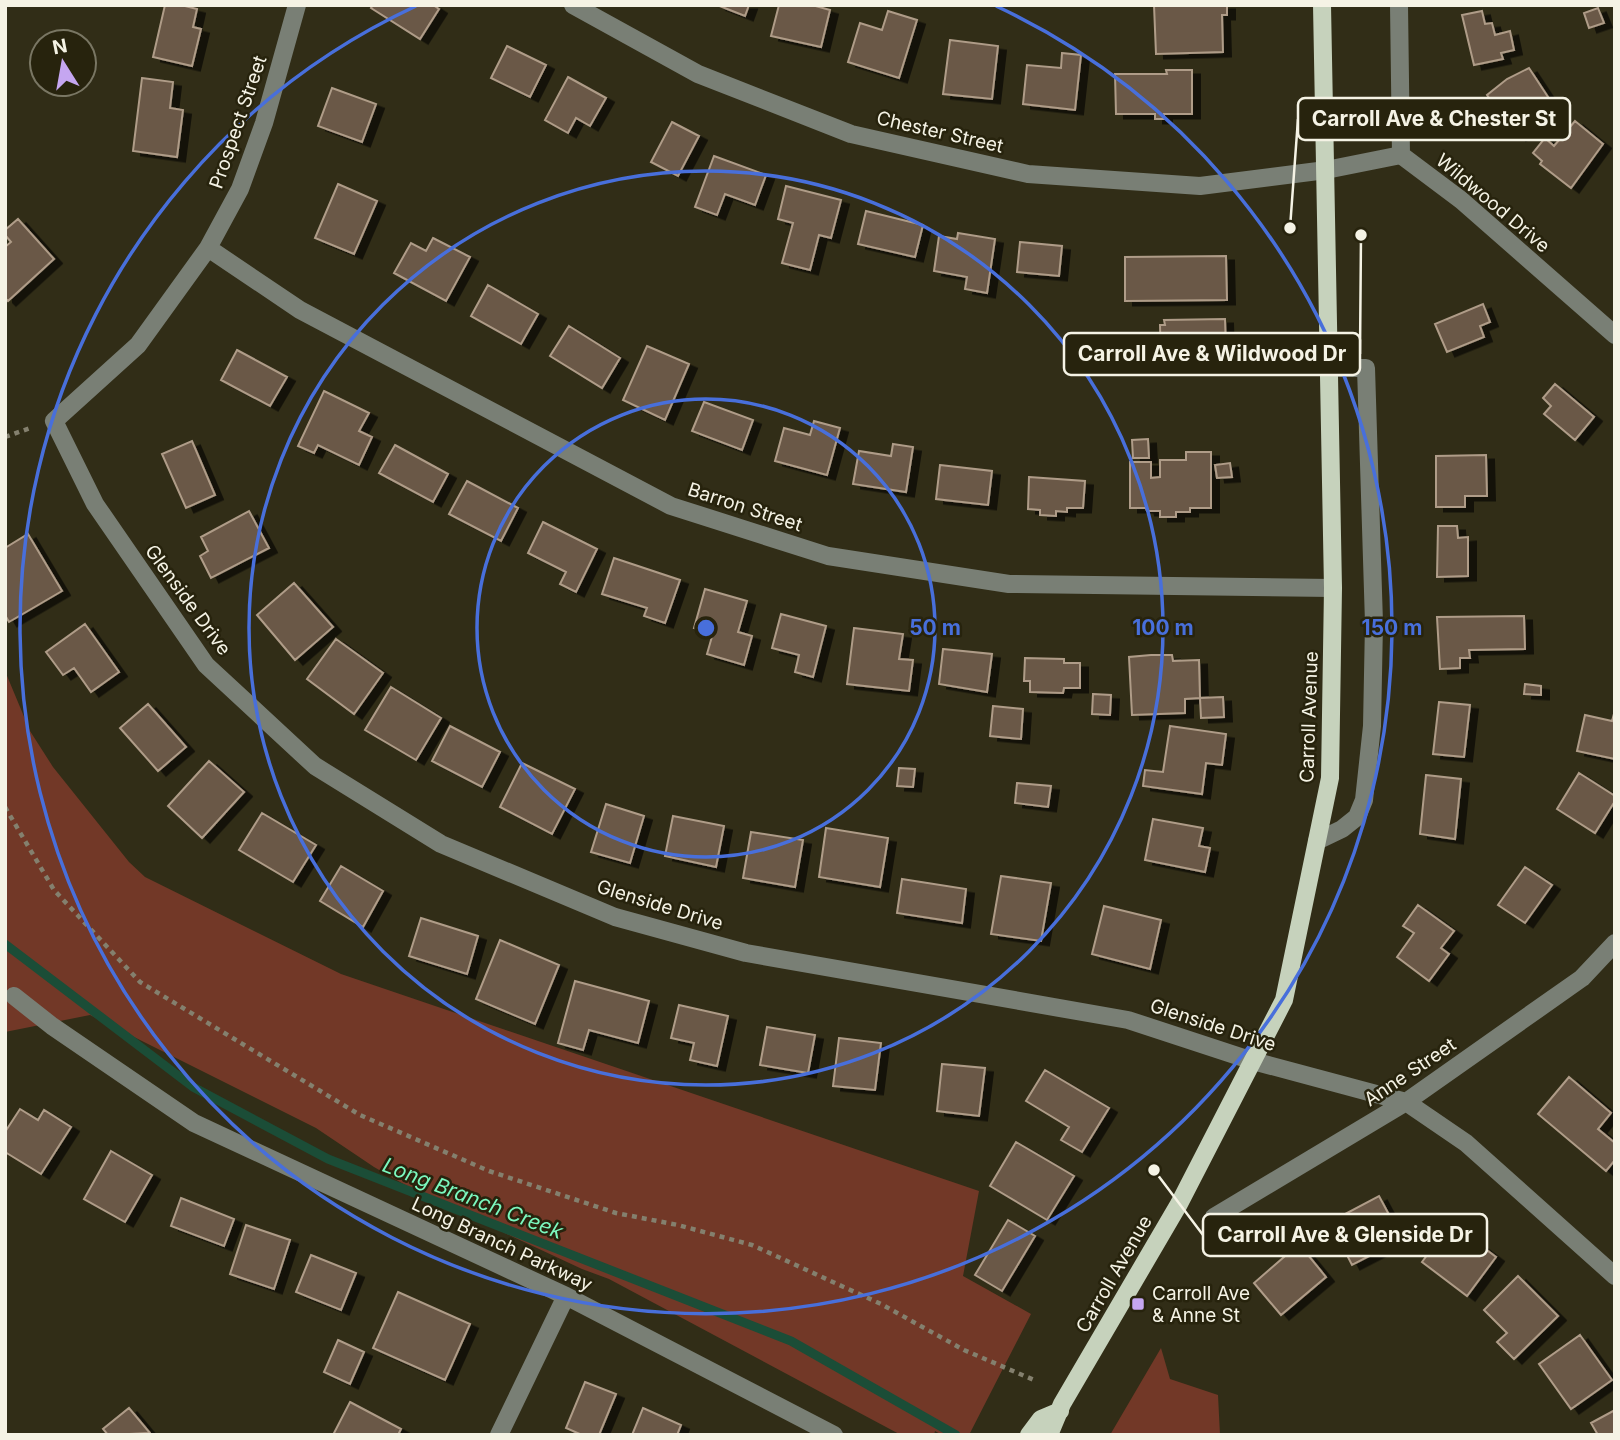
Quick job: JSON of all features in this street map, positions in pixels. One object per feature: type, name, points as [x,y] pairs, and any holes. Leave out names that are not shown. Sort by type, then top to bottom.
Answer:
[{"type":"main road","name":"Carroll Avenue","points":[[1049,1435],[1062,1404],[1179,1204],[1284,1000],[1330,778],[1334,588],[1322,5]]},
{"type":"main road","name":"Carroll Avenue","points":[[1029,1435],[1041,1419],[1060,1411]]},
{"type":"street","name":"Prospect Street","points":[[208,248],[240,189],[264,123],[297,5]]},
{"type":"street","name":"Chester Street","points":[[573,5],[698,75],[851,134],[1028,174],[1200,186],[1326,170]]},
{"type":"street","points":[[1326,170],[1401,155],[1399,5]]},
{"type":"street","name":"Wildwood Drive","points":[[1401,155],[1461,200],[1615,335]]},
{"type":"street","name":"Barron Street","points":[[208,248],[300,310],[671,506],[828,556],[1009,584],[1334,588]]},
{"type":"street","name":"Glenside Drive","points":[[208,248],[138,345],[54,421],[95,504],[206,665],[315,766],[441,844],[615,917],[746,953],[1128,1020],[1253,1061],[1406,1102],[1466,1143],[1615,1276]]},
{"type":"street","points":[[1317,841],[1342,830],[1357,817],[1364,800],[1372,713],[1374,623],[1367,368],[1329,368]]},
{"type":"street","name":"Anne Street","points":[[1214,1217],[1406,1102],[1582,978],[1615,943]]},
{"type":"street","name":"Long Branch Parkway","points":[[14,996],[52,1026],[194,1124],[566,1296],[834,1435]]},
{"type":"street","points":[[499,1435],[566,1296]]},
{"type":"path","points":[[5,807],[54,890],[140,982],[360,1115],[489,1171],[616,1213],[678,1225],[752,1245],[881,1304],[964,1350],[1034,1380]]},
{"type":"shaded area","points":[[5,671],[30,731],[53,767],[129,862],[145,877],[341,974],[979,1191],[963,1276],[1031,1314],[969,1435],[942,1435],[935,1431],[934,1435],[901,1435],[609,1279],[419,1193],[316,1128],[90,1015],[5,1032]]},
{"type":"shaded area","points":[[1161,1348],[1170,1379],[1218,1395],[1220,1435],[1110,1435]]},
{"type":"building","points":[[165,5],[197,9],[193,27],[201,29],[192,66],[153,57]]},
{"type":"building","points":[[373,5],[433,5],[439,9],[420,39],[371,8]]},
{"type":"building","points":[[717,5],[749,5],[745,16]]},
{"type":"building","points":[[779,5],[812,5],[830,10],[821,47],[771,36]]},
{"type":"building","points":[[1154,5],[1227,5],[1227,15],[1222,15],[1223,52],[1156,54]]},
{"type":"building","points":[[1598,8],[1604,23],[1589,28],[1584,13]]},
{"type":"building","points":[[888,11],[917,20],[899,78],[848,62],[860,23],[882,30]]},
{"type":"building","points":[[1482,11],[1485,24],[1492,23],[1495,35],[1510,31],[1514,50],[1501,53],[1503,59],[1474,65],[1462,15]]},
{"type":"building","points":[[950,40],[998,46],[992,99],[943,94]]},
{"type":"building","points":[[507,46],[546,65],[530,97],[491,78]]},
{"type":"building","points":[[1062,53],[1081,55],[1075,110],[1023,104],[1027,65],[1061,68]]},
{"type":"building","points":[[1529,68],[1550,100],[1536,110],[1543,120],[1518,136],[1512,126],[1509,128],[1487,95],[1507,79]]},
{"type":"building","points":[[1166,70],[1192,70],[1192,114],[1164,114],[1164,119],[1155,119],[1155,114],[1116,114],[1115,74],[1167,74]]},
{"type":"building","points":[[568,77],[606,98],[590,126],[576,118],[568,133],[545,120]]},
{"type":"building","points":[[142,78],[173,82],[170,108],[183,110],[177,157],[133,151]]},
{"type":"building","points":[[332,88],[376,104],[362,142],[318,126]]},
{"type":"building","points":[[1575,121],[1603,144],[1571,188],[1540,164],[1542,161],[1533,153],[1545,138],[1554,146]]},
{"type":"building","points":[[672,122],[699,136],[678,176],[651,162]]},
{"type":"building","points":[[714,156],[766,175],[755,205],[725,194],[717,215],[695,207]]},
{"type":"building","points":[[338,184],[377,201],[354,254],[315,238]]},
{"type":"building","points":[[786,186],[841,200],[831,238],[819,235],[810,270],[782,263],[793,223],[778,219]]},
{"type":"building","points":[[866,211],[923,225],[915,257],[858,244]]},
{"type":"building","points":[[18,219],[54,259],[8,301],[5,298],[5,247],[11,242],[5,235],[5,230]]},
{"type":"building","points":[[958,233],[995,239],[987,293],[965,289],[967,277],[934,271],[939,236],[957,239]]},
{"type":"building","points":[[433,238],[470,257],[446,301],[394,273],[411,243],[426,251]]},
{"type":"building","points":[[1020,242],[1062,246],[1059,276],[1017,272]]},
{"type":"building","points":[[1226,256],[1227,300],[1125,301],[1125,257]]},
{"type":"building","points":[[488,285],[538,314],[521,344],[471,316]]},
{"type":"building","points":[[1483,304],[1490,322],[1480,326],[1484,337],[1447,352],[1435,324]]},
{"type":"building","points":[[1225,319],[1226,350],[1218,350],[1219,368],[1191,369],[1191,363],[1161,364],[1160,325],[1165,325],[1164,320]]},
{"type":"building","points":[[569,326],[620,358],[602,388],[550,356]]},
{"type":"building","points":[[647,346],[689,364],[665,420],[623,400]]},
{"type":"building","points":[[237,350],[287,377],[270,406],[221,380]]},
{"type":"building","points":[[1555,384],[1594,417],[1575,440],[1544,414],[1551,406],[1543,398]]},
{"type":"building","points":[[324,391],[369,413],[359,431],[372,437],[359,465],[318,445],[314,453],[298,446]]},
{"type":"building","points":[[704,402],[753,420],[742,450],[692,431]]},
{"type":"building","points":[[814,421],[840,428],[827,475],[775,461],[784,428],[810,435]]},
{"type":"building","points":[[1148,439],[1149,458],[1133,458],[1132,440]]},
{"type":"building","points":[[192,441],[215,495],[186,508],[162,454]]},
{"type":"building","points":[[893,444],[913,447],[906,492],[853,484],[859,451],[891,456]]},
{"type":"building","points":[[395,445],[448,474],[433,502],[379,473]]},
{"type":"building","points":[[1186,452],[1211,452],[1211,508],[1190,508],[1190,512],[1176,512],[1176,517],[1160,517],[1160,511],[1130,508],[1130,462],[1151,462],[1151,478],[1160,477],[1160,460],[1186,460]]},
{"type":"building","points":[[1486,455],[1487,496],[1465,496],[1465,507],[1436,507],[1436,456]]},
{"type":"building","points":[[1230,463],[1232,477],[1217,478],[1215,465]]},
{"type":"building","points":[[940,465],[992,471],[988,505],[936,499]]},
{"type":"building","points":[[1029,477],[1085,481],[1083,508],[1067,508],[1067,512],[1056,511],[1056,516],[1040,515],[1040,510],[1028,509]]},
{"type":"building","points":[[467,481],[518,508],[501,541],[449,514]]},
{"type":"building","points":[[249,511],[269,548],[211,578],[200,556],[208,551],[201,537]]},
{"type":"building","points":[[543,522],[597,549],[576,592],[560,584],[566,572],[528,553]]},
{"type":"building","points":[[1438,526],[1457,526],[1458,538],[1468,537],[1468,576],[1437,577]]},
{"type":"building","points":[[28,534],[62,591],[9,622],[5,615],[5,548]]},
{"type":"building","points":[[614,558],[680,580],[665,623],[644,616],[647,608],[602,594]]},
{"type":"building","points":[[294,583],[333,627],[295,660],[257,615]]},
{"type":"building","points":[[705,589],[747,601],[738,632],[752,636],[744,665],[707,654],[713,633],[694,628]]},
{"type":"building","points":[[781,614],[826,626],[813,677],[795,672],[799,655],[772,648]]},
{"type":"building","points":[[1524,616],[1525,649],[1469,650],[1470,658],[1460,658],[1460,668],[1440,669],[1437,617]]},
{"type":"building","points":[[85,624],[119,672],[91,692],[74,668],[63,675],[46,652]]},
{"type":"building","points":[[854,628],[903,634],[899,659],[913,660],[909,691],[847,684]]},
{"type":"building","points":[[336,639],[383,673],[354,714],[307,679]]},
{"type":"building","points":[[943,649],[992,654],[987,692],[939,684]]},
{"type":"building","points":[[1172,655],[1173,661],[1199,660],[1200,698],[1185,699],[1185,713],[1132,715],[1129,657]]},
{"type":"building","points":[[1025,658],[1064,659],[1064,663],[1080,663],[1080,688],[1064,688],[1063,693],[1030,692],[1030,681],[1024,681]]},
{"type":"building","points":[[1525,684],[1541,686],[1541,695],[1524,694]]},
{"type":"building","points":[[391,687],[441,718],[416,760],[365,730]]},
{"type":"building","points":[[1093,694],[1111,695],[1110,715],[1092,714]]},
{"type":"building","points":[[1223,697],[1224,717],[1201,718],[1200,698]]},
{"type":"building","points":[[1439,702],[1470,705],[1464,757],[1433,754]]},
{"type":"building","points":[[148,704],[186,747],[158,771],[120,728]]},
{"type":"building","points":[[993,706],[1023,709],[1021,739],[990,736]]},
{"type":"building","points":[[1615,710],[1615,759],[1577,751],[1585,715],[1612,721]]},
{"type":"building","points":[[450,726],[500,752],[482,787],[432,761]]},
{"type":"building","points":[[1170,726],[1226,734],[1222,765],[1206,763],[1202,794],[1143,786],[1145,770],[1163,772]]},
{"type":"building","points":[[209,761],[244,792],[202,838],[168,806]]},
{"type":"building","points":[[522,763],[575,789],[552,834],[500,807]]},
{"type":"building","points":[[899,768],[915,769],[913,787],[897,786]]},
{"type":"building","points":[[1579,773],[1615,796],[1615,801],[1595,833],[1557,809]]},
{"type":"building","points":[[1426,775],[1461,779],[1455,839],[1420,834]]},
{"type":"building","points":[[1017,783],[1051,786],[1048,807],[1015,803]]},
{"type":"building","points":[[606,804],[644,816],[630,863],[591,852]]},
{"type":"building","points":[[262,813],[316,845],[293,882],[239,850]]},
{"type":"building","points":[[673,816],[724,826],[716,867],[665,856]]},
{"type":"building","points":[[1153,819],[1203,828],[1199,846],[1210,848],[1205,872],[1145,860]]},
{"type":"building","points":[[826,828],[888,838],[880,887],[819,877]]},
{"type":"building","points":[[751,832],[803,840],[795,887],[743,878]]},
{"type":"building","points":[[341,866],[383,891],[363,927],[320,901]]},
{"type":"building","points":[[1525,867],[1552,885],[1525,923],[1498,905]]},
{"type":"building","points":[[1001,876],[1051,883],[1041,941],[991,934]]},
{"type":"building","points":[[902,879],[966,889],[962,923],[897,913]]},
{"type":"building","points":[[1418,905],[1454,931],[1441,948],[1449,954],[1429,981],[1397,957],[1414,933],[1403,926]]},
{"type":"building","points":[[1104,906],[1161,920],[1150,969],[1092,954]]},
{"type":"building","points":[[421,918],[478,936],[467,974],[409,956]]},
{"type":"building","points":[[500,940],[559,965],[535,1024],[476,999]]},
{"type":"building","points":[[575,981],[649,1001],[638,1043],[589,1030],[583,1050],[558,1043]]},
{"type":"building","points":[[679,1005],[728,1016],[717,1066],[690,1060],[694,1043],[671,1038]]},
{"type":"building","points":[[767,1027],[815,1035],[808,1073],[760,1065]]},
{"type":"building","points":[[839,1038],[881,1043],[875,1090],[833,1086]]},
{"type":"building","points":[[942,1064],[985,1068],[979,1116],[937,1111]]},
{"type":"building","points":[[1045,1070],[1109,1108],[1082,1152],[1061,1140],[1069,1127],[1026,1101]]},
{"type":"building","points":[[1569,1077],[1611,1113],[1598,1129],[1615,1143],[1615,1160],[1606,1171],[1538,1114]]},
{"type":"building","points":[[20,1109],[38,1120],[44,1110],[71,1127],[41,1174],[5,1152],[5,1132]]},
{"type":"building","points":[[1016,1142],[1074,1176],[1047,1220],[990,1186]]},
{"type":"building","points":[[111,1151],[152,1175],[125,1222],[84,1199]]},
{"type":"building","points":[[1379,1196],[1402,1239],[1352,1265],[1330,1222]]},
{"type":"building","points":[[181,1198],[234,1219],[224,1246],[171,1226]]},
{"type":"building","points":[[1008,1220],[1035,1236],[1002,1291],[975,1275]]},
{"type":"building","points":[[1451,1223],[1496,1257],[1467,1296],[1422,1262]]},
{"type":"building","points":[[246,1225],[290,1240],[274,1289],[230,1274]]},
{"type":"building","points":[[1299,1244],[1326,1277],[1281,1315],[1254,1283]]},
{"type":"building","points":[[311,1255],[356,1273],[341,1310],[296,1292]]},
{"type":"building","points":[[1518,1276],[1558,1316],[1514,1359],[1497,1342],[1507,1333],[1484,1310]]},
{"type":"building","points":[[398,1292],[470,1324],[445,1380],[373,1348]]},
{"type":"building","points":[[1580,1335],[1612,1380],[1571,1409],[1539,1364]]},
{"type":"building","points":[[338,1340],[364,1352],[350,1384],[324,1372]]},
{"type":"building","points":[[585,1382],[616,1394],[599,1435],[582,1435],[566,1428]]},
{"type":"building","points":[[350,1402],[401,1429],[398,1435],[333,1435]]},
{"type":"building","points":[[129,1408],[150,1433],[108,1435],[103,1429]]},
{"type":"building","points":[[643,1408],[681,1425],[677,1435],[632,1435]]},
{"type":"building","points":[[1615,1410],[1615,1435],[1598,1435],[1591,1423]]},
{"type":"waterway","name":"Long Branch Creek","points":[[5,944],[193,1087],[328,1159],[791,1341],[956,1435]]},
{"type":"place","name":"Carroll Ave & Chester St","points":[[1290,228]]},
{"type":"place","name":"Carroll Ave & Wildwood Dr","points":[[1361,235]]},
{"type":"place","name":"Carroll Ave & Glenside Dr","points":[[1154,1170]]},
{"type":"place","name":"Carroll Ave & Anne St","points":[[1138,1304]]}]
